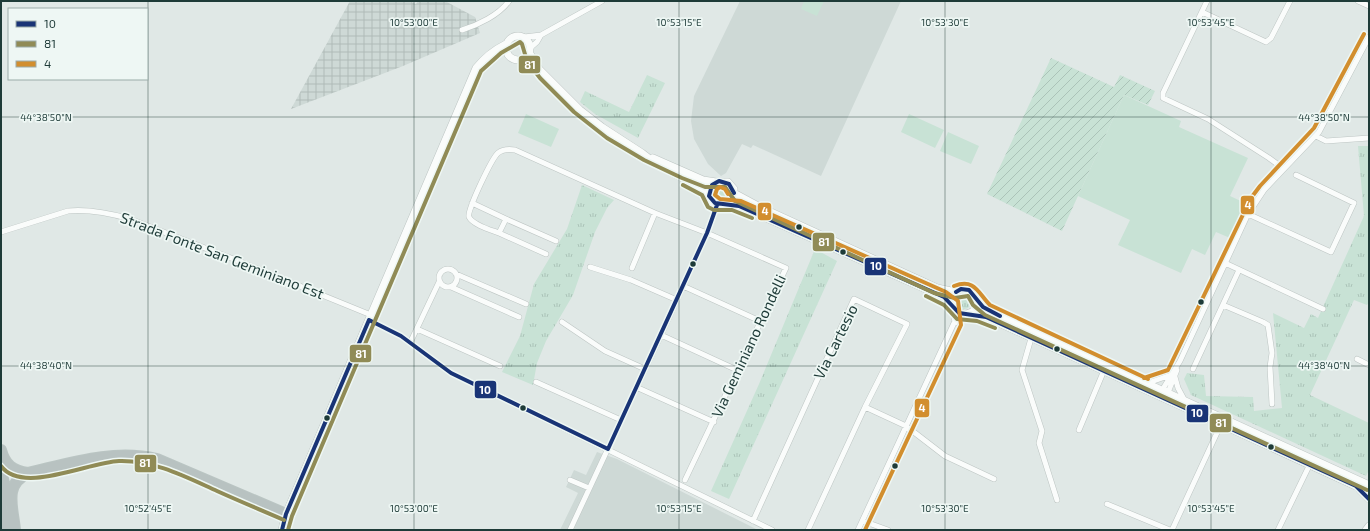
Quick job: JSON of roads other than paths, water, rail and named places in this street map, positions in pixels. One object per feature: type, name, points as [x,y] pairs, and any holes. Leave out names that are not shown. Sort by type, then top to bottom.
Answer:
[{"type":"highway","points":[[1,450],[9,467],[14,470],[28,473]]},
{"type":"highway","points":[[15,530],[11,496],[12,489],[16,481],[28,473],[116,455],[144,456],[168,463],[286,514]]},
{"type":"highway","points":[[1,470],[15,530]]},
{"type":"highway","points":[[1,507],[6,530]]},
{"type":"street","points":[[462,30],[489,18],[503,8],[509,1]]},
{"type":"street","points":[[524,38],[541,35],[602,1]]},
{"type":"street","points":[[1207,1],[1163,93],[1163,98],[1208,119],[1284,169]]},
{"type":"street","points":[[1202,12],[1266,42],[1271,38],[1290,1]]},
{"type":"street","points":[[1358,1],[1369,6]]},
{"type":"street","points":[[521,60],[527,57],[530,50],[538,42],[541,35]]},
{"type":"street","points":[[282,530],[286,514],[476,68],[496,49],[506,44],[512,37],[518,36],[529,42],[530,50],[539,69]]},
{"type":"street","points":[[1165,393],[1164,387],[1173,376],[1248,214],[1264,190],[1316,136],[1369,37]]},
{"type":"street","points":[[506,44],[507,54],[511,59],[521,60],[539,69],[584,114],[659,166],[700,188],[717,205],[739,206],[944,297],[959,313],[986,317],[1032,335],[1156,395],[1222,422],[1369,492]]},
{"type":"street","points":[[493,53],[507,54]]},
{"type":"street","points":[[1316,136],[1326,141],[1369,138]]},
{"type":"street","points":[[546,254],[474,222],[469,218],[468,213],[472,203],[494,157],[500,152],[512,150],[655,213],[707,232]]},
{"type":"street","points":[[642,153],[704,180],[728,182],[732,186],[734,198],[727,205]]},
{"type":"street","points":[[1248,214],[1331,252],[1354,203],[1296,175]]},
{"type":"street","points":[[709,196],[712,185],[716,182]]},
{"type":"street","points":[[734,193],[760,207],[947,291],[956,292],[963,289],[970,290],[975,294],[977,301],[987,310],[1032,335]]},
{"type":"street","points":[[472,203],[556,241]]},
{"type":"street","points":[[570,530],[661,335],[707,232],[717,205]]},
{"type":"street","name":"Strada Fonte San Geminiano Est","points":[[1,232],[68,211],[79,210],[113,214],[130,219],[236,260],[370,317],[401,336],[451,373],[772,530]]},
{"type":"street","points":[[632,268],[655,213]]},
{"type":"street","points":[[499,233],[506,219]]},
{"type":"street","name":"Via Geminiano Rondelli","points":[[685,480],[714,422],[786,268],[707,232]]},
{"type":"street","points":[[1225,263],[1323,309]]},
{"type":"street","points":[[590,267],[631,280],[676,300]]},
{"type":"street","points":[[410,344],[439,282],[439,276],[442,270],[448,269],[456,274],[526,304]]},
{"type":"street","points":[[1193,369],[1239,270]]},
{"type":"street","points":[[451,287],[457,281],[456,274]]},
{"type":"street","points":[[439,282],[443,286],[451,287],[519,317]]},
{"type":"street","points":[[683,286],[760,321]]},
{"type":"street","points":[[955,323],[952,299],[956,292]]},
{"type":"street","name":"Via Cartesio","points":[[753,521],[854,299],[908,324],[866,407],[808,530]]},
{"type":"street","points":[[858,530],[955,323],[976,306],[977,301]]},
{"type":"street","points":[[1223,305],[1268,325],[1272,353],[1270,367],[1272,404]]},
{"type":"street","points":[[562,322],[605,351],[645,369]]},
{"type":"street","points":[[417,329],[500,366]]},
{"type":"street","points":[[661,335],[737,370]]},
{"type":"street","points":[[1032,335],[1022,370],[1042,431],[1039,443],[1057,500]]},
{"type":"street","points":[[1357,359],[1369,365]]},
{"type":"street","points":[[1105,369],[1145,384],[1185,402],[1222,422]]},
{"type":"street","points":[[1079,430],[1105,369]]},
{"type":"street","points":[[1145,384],[1173,376]]},
{"type":"street","points":[[1173,376],[1185,402]]},
{"type":"street","points":[[536,382],[621,420]]},
{"type":"street","points":[[636,387],[714,422]]},
{"type":"street","points":[[1156,395],[1165,393]]},
{"type":"street","points":[[866,407],[906,426],[945,456],[994,479]]},
{"type":"street","points":[[1107,504],[1171,530],[1222,422]]},
{"type":"street","points":[[1310,463],[1367,484]]},
{"type":"street","points":[[1278,530],[1310,463]]},
{"type":"street","points":[[570,480],[589,488]]},
{"type":"street","points":[[1356,486],[1369,499]]},
{"type":"street","points":[[862,521],[888,530]]},
{"type":"street","points":[[1366,530],[1369,526]]}]
